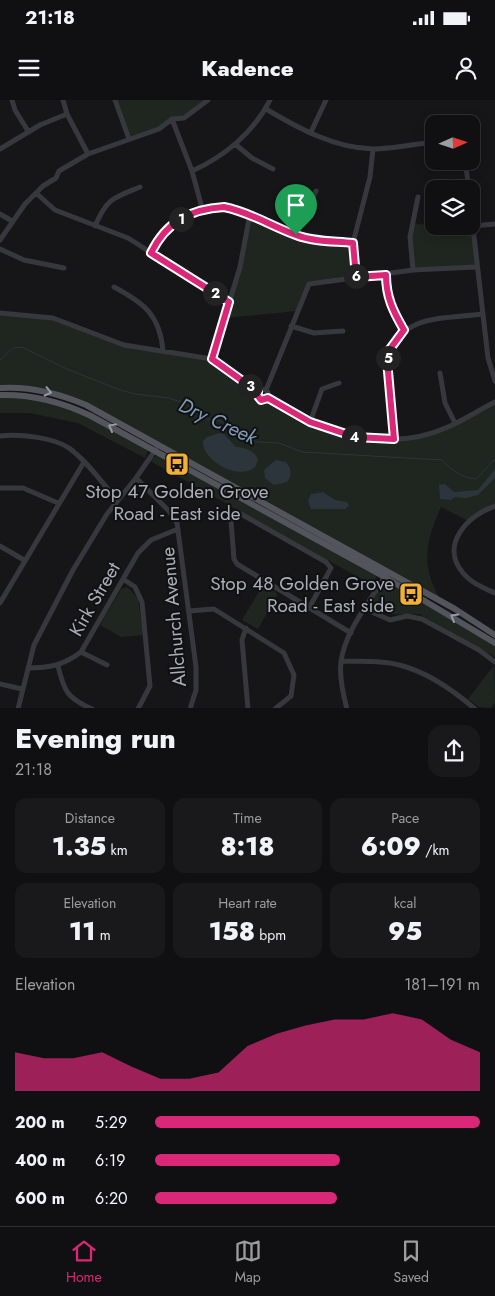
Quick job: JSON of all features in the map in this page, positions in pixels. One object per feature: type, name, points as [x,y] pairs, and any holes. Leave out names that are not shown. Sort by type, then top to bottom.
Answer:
[{"type":"main road","points":[[0,388],[39,390],[62,395],[386,575],[455,609],[495,635]]},
{"type":"main road","points":[[0,395],[18,394],[47,399],[74,408],[156,448]]},
{"type":"main road","points":[[386,575],[495,643]]},
{"type":"street","points":[[12,100],[15,110],[28,131]]},
{"type":"street","points":[[63,100],[67,114],[88,154]]},
{"type":"street","points":[[115,100],[129,139]]},
{"type":"street","points":[[0,240],[12,221],[36,193],[56,178],[59,171],[88,154],[159,129],[172,119],[184,118],[208,100]]},
{"type":"street","points":[[192,171],[205,165],[235,144],[266,109],[270,100]]},
{"type":"street","points":[[310,132],[326,100]]},
{"type":"street","points":[[266,109],[290,123],[336,143],[373,149],[425,143]]},
{"type":"street","points":[[0,149],[28,131],[67,114]]},
{"type":"street","points":[[172,119],[192,171],[202,208]]},
{"type":"street","points":[[235,144],[252,158],[273,169]]},
{"type":"street","points":[[356,277],[353,243],[370,177],[373,149]]},
{"type":"street","points":[[95,226],[100,214],[112,198],[140,187]]},
{"type":"street","points":[[296,235],[316,191]]},
{"type":"street","points":[[36,193],[55,210],[128,238],[229,302]]},
{"type":"street","points":[[413,270],[410,237],[418,197]]},
{"type":"street","points":[[151,253],[167,228],[202,208],[224,207],[250,214],[296,235],[314,240],[353,243]]},
{"type":"street","points":[[0,214],[12,221]]},
{"type":"street","points":[[212,359],[240,267],[250,214]]},
{"type":"street","points":[[480,225],[495,224]]},
{"type":"street","points":[[474,235],[488,358],[495,382]]},
{"type":"street","points":[[0,250],[24,260],[64,268]]},
{"type":"street","points":[[268,398],[266,390],[309,284],[413,270],[476,267]]},
{"type":"street","points":[[386,275],[386,293],[389,304],[404,330]]},
{"type":"street","points":[[114,287],[144,304],[154,317],[162,340],[163,351]]},
{"type":"street","points":[[0,313],[53,318],[124,345],[212,359],[258,392],[257,395],[261,400],[268,398],[310,422],[355,437],[394,439],[424,435],[455,423],[495,402]]},
{"type":"street","points":[[394,439],[387,360],[390,349],[404,330],[421,321],[482,314]]},
{"type":"street","points":[[291,326],[314,333],[343,331]]},
{"type":"street","points":[[440,374],[445,403],[455,423]]},
{"type":"street","points":[[310,422],[322,389],[339,383]]},
{"type":"street","points":[[258,392],[266,390]]},
{"type":"street","points":[[0,436],[58,442],[70,449],[84,462],[117,500]]},
{"type":"street","points":[[18,708],[38,638],[73,570],[106,514],[136,478],[156,448]]},
{"type":"street","points":[[0,604],[24,560],[84,462]]},
{"type":"street","name":"Allchurch Avenue","points":[[136,478],[169,511],[177,522],[189,611],[196,690],[190,708]]},
{"type":"street","points":[[0,488],[23,488],[58,503]]},
{"type":"street","points":[[495,506],[480,512],[463,526],[455,543],[454,554],[462,572],[470,580],[495,594]]},
{"type":"street","points":[[309,608],[331,568],[326,562],[241,514],[234,514],[230,522],[234,559],[237,564],[309,608],[351,633]]},
{"type":"street","name":"Kirk Street","points":[[28,668],[58,666],[70,661],[81,652],[138,553],[151,540],[178,529]]},
{"type":"street","points":[[0,546],[24,560]]},
{"type":"street","points":[[347,708],[341,680],[341,661],[351,633],[386,575]]},
{"type":"street","points":[[123,579],[135,587],[142,602],[150,686],[138,708]]},
{"type":"street","points":[[189,611],[214,609],[284,653],[294,675],[291,696],[275,708]]},
{"type":"street","points":[[365,609],[390,620],[407,616],[422,619],[479,650],[495,662]]},
{"type":"street","points":[[246,628],[242,640],[248,708]]},
{"type":"street","points":[[81,652],[107,665]]},
{"type":"street","points":[[341,661],[398,664],[424,674],[452,690],[475,708]]},
{"type":"street","points":[[58,666],[66,693],[76,702],[92,708]]},
{"type":"street","points":[[0,684],[22,689]]},
{"type":"shaded area","points":[[115,100],[208,100],[180,118],[129,139]]},
{"type":"shaded area","points":[[250,214],[296,235],[353,243],[356,277],[309,284],[297,311],[225,318],[240,267]]},
{"type":"shaded area","points":[[412,224],[425,224],[425,235],[472,235],[476,267],[413,270],[410,237]]},
{"type":"shaded area","points":[[0,315],[53,318],[124,345],[212,359],[268,398],[310,422],[355,437],[394,439],[424,435],[455,423],[495,402],[495,506],[468,521],[441,507],[431,532],[427,555],[430,577],[442,602],[62,395],[0,388]]},
{"type":"shaded area","points":[[0,396],[20,396],[73,409],[148,450],[145,458],[78,423],[29,413],[0,413]]},
{"type":"shaded area","points":[[220,433],[224,434],[236,447],[252,452],[258,460],[255,467],[248,471],[239,472],[214,461],[204,448],[203,441],[207,437]]},
{"type":"shaded area","points":[[157,455],[376,576],[377,583],[374,586],[150,461]]},
{"type":"shaded area","points":[[276,460],[286,462],[290,470],[290,477],[287,482],[274,485],[265,478],[264,470]]},
{"type":"shaded area","points":[[495,469],[495,478],[478,495],[466,498],[455,497],[451,500],[440,499],[439,485],[445,484],[454,492],[478,490]]},
{"type":"shaded area","points":[[323,492],[335,500],[347,502],[349,506],[345,509],[311,509],[308,501],[311,494]]},
{"type":"shaded area","points":[[384,582],[389,582],[495,646],[495,657],[419,614],[389,614],[374,610],[372,601]]},
{"type":"shaded area","points":[[263,585],[278,594],[258,629],[242,620]]},
{"type":"shaded area","points":[[127,587],[138,598],[143,635],[121,637],[100,625],[121,589]]},
{"type":"shaded area","points":[[494,665],[495,703],[491,708],[479,707],[468,699]]},
{"type":"waterway","name":"Dry Creek","points":[[0,360],[13,348],[22,347],[67,369],[120,390],[135,394],[169,398],[184,403],[207,419],[221,421],[233,430],[257,442],[279,443],[302,452],[442,460],[457,473],[476,479],[495,459]]},
{"type":"place","name":"Stop 47 Golden Grove Road - East side","points":[[177,464]]},
{"type":"place","name":"Stop 48 Golden Grove Road - East side","points":[[411,594]]},
{"type":"route","points":[[224,207],[241,210],[296,235],[314,240],[353,243],[356,277],[386,275],[386,293],[389,304],[404,330],[390,349],[387,360],[394,439],[355,437],[310,422],[268,398],[264,400],[259,399],[258,392],[212,359],[229,302],[151,253],[167,228],[202,208],[224,207]]}]
